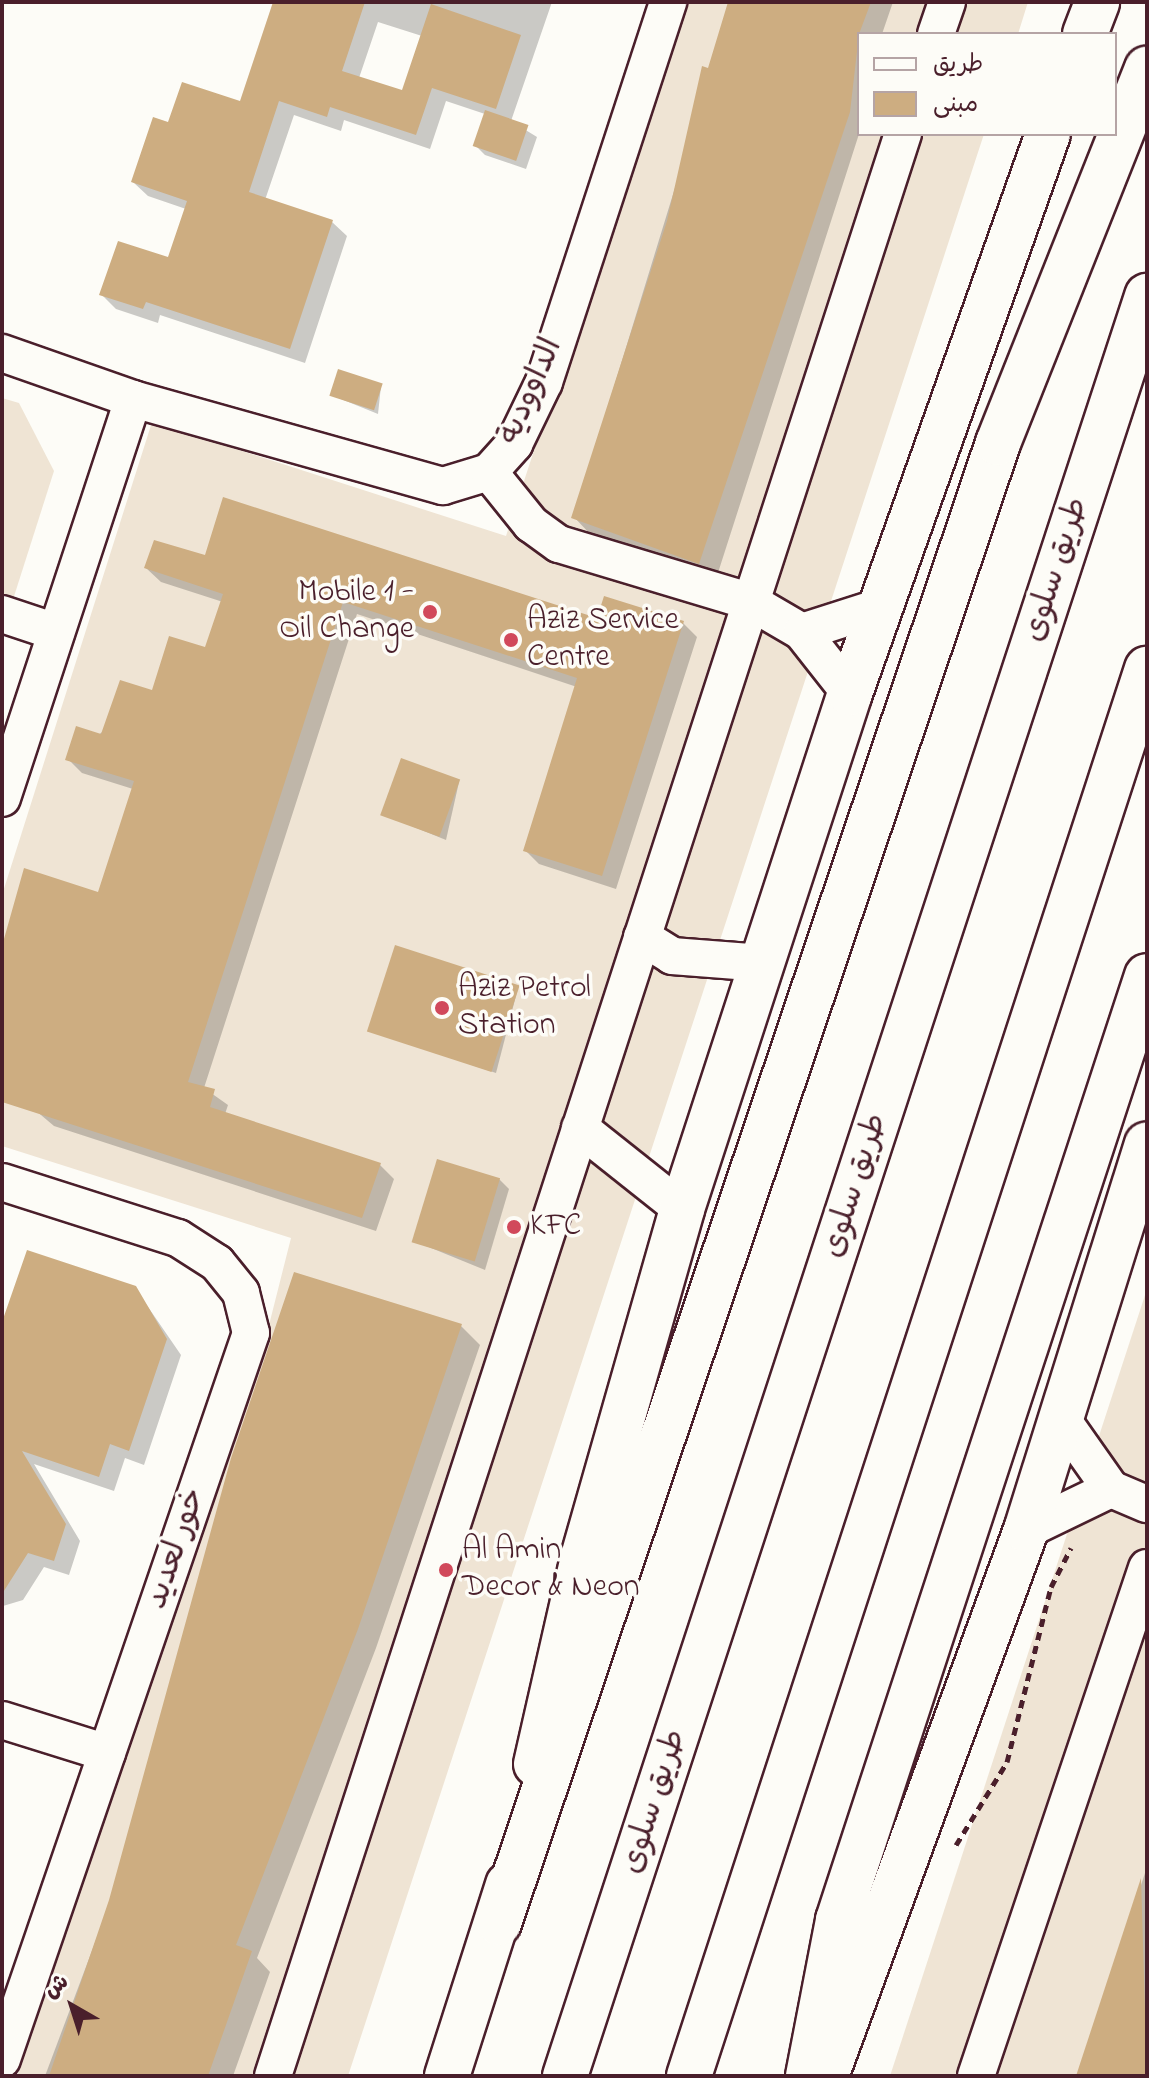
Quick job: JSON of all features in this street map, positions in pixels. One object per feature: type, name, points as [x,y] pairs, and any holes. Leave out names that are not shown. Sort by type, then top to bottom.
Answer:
[{"type":"main road","points":[[1086,32],[1097,2]]},
{"type":"main road","points":[[447,2076],[998,443],[1147,69]]},
{"type":"main road","points":[[499,1923],[583,1557],[682,1209],[850,693],[1047,136]]},
{"type":"main road","name":"طريق سلوى","points":[[565,2076],[1147,296]]},
{"type":"main road","points":[[689,2076],[1147,669]]},
{"type":"main road","points":[[808,2076],[838,1920],[1147,976]]},
{"type":"main road","points":[[826,2076],[1026,1530],[1063,1421],[1147,1145]]},
{"type":"street","name":"الداوودية","points":[[2,353],[133,399],[443,486],[489,472],[514,444],[544,382],[668,2]]},
{"type":"street","points":[[937,32],[947,2]]},
{"type":"street","points":[[273,2076],[902,136]]},
{"type":"street","points":[[2,798],[133,399]]},
{"type":"street","points":[[489,472],[531,524],[559,544],[749,601],[802,632],[850,693]]},
{"type":"street","points":[[802,632],[880,607]]},
{"type":"street","points":[[2,614],[56,632]]},
{"type":"street","points":[[642,937],[672,956],[763,963]]},
{"type":"street","points":[[580,1128],[682,1209]]},
{"type":"street","name":"خور لعديد","points":[[2,1182],[178,1238],[217,1263],[241,1293],[251,1333],[2,2059]]},
{"type":"street","points":[[1063,1421],[1111,1489],[1147,1504]]},
{"type":"street","points":[[1026,1530],[1111,1489]]},
{"type":"street","points":[[976,2076],[1147,1568]]},
{"type":"street","points":[[2,1720],[107,1753]]},
{"type":"path","points":[[954,1849],[1007,1762],[1051,1587],[1074,1541]]},
{"type":"shaded area","points":[[681,2],[1028,2],[1019,32],[857,32],[857,136],[983,136],[348,2076],[17,2076],[269,1325],[291,1238],[2,1146],[2,895],[152,422],[506,536]]},
{"type":"shaded area","points":[[2,398],[19,403],[54,471],[2,634]]},
{"type":"shaded area","points":[[1147,1289],[1147,2076],[890,2076]]},
{"type":"building","points":[[273,2],[365,2],[342,71],[402,90],[431,4],[521,35],[496,109],[432,88],[416,135],[330,107],[327,117],[279,101],[249,192],[333,220],[290,349],[146,302],[143,309],[99,295],[118,241],[168,257],[187,201],[131,182],[153,117],[168,122],[182,82],[240,101]]},
{"type":"building","points":[[728,2],[871,2],[860,32],[857,32],[850,112],[699,564],[571,518],[667,221],[702,66],[708,68]]},
{"type":"building","points":[[485,110],[528,125],[516,161],[473,146]]},
{"type":"building","points":[[338,369],[383,384],[374,410],[329,396]]},
{"type":"building","points":[[223,497],[597,618],[604,596],[684,621],[602,876],[523,851],[577,678],[343,602],[188,1082],[215,1089],[210,1107],[381,1163],[362,1218],[2,1102],[2,946],[24,868],[98,892],[134,781],[65,760],[76,726],[101,734],[120,680],[152,690],[169,636],[205,647],[223,594],[144,568],[154,540],[205,555]]},
{"type":"building","points":[[401,758],[460,780],[439,837],[380,815]]},
{"type":"building","name":"Aziz Petrol Station","points":[[395,945],[520,985],[491,1072],[367,1032]]},
{"type":"building","points":[[437,1159],[500,1178],[475,1261],[412,1242]]},
{"type":"building","points":[[27,1250],[136,1286],[167,1339],[129,1451],[110,1444],[99,1477],[22,1451],[66,1524],[54,1561],[28,1553],[2,1594],[2,1322]]},
{"type":"building","points":[[294,1272],[462,1324],[358,1629],[236,1945],[252,1951],[208,2076],[49,2076],[109,1900],[231,1458]]},
{"type":"building","points":[[1141,1878],[1147,2076],[1076,2076]]},
{"type":"place","name":"Mobile 1 - Oil Change","points":[[430,612]]},
{"type":"place","name":"Aziz Service Centre","points":[[511,640]]},
{"type":"place","name":"Aziz Petrol Station","points":[[442,1008]]},
{"type":"place","name":"KFC","points":[[514,1227]]},
{"type":"place","name":"Al Amin Decor & Neon","points":[[446,1570]]}]
